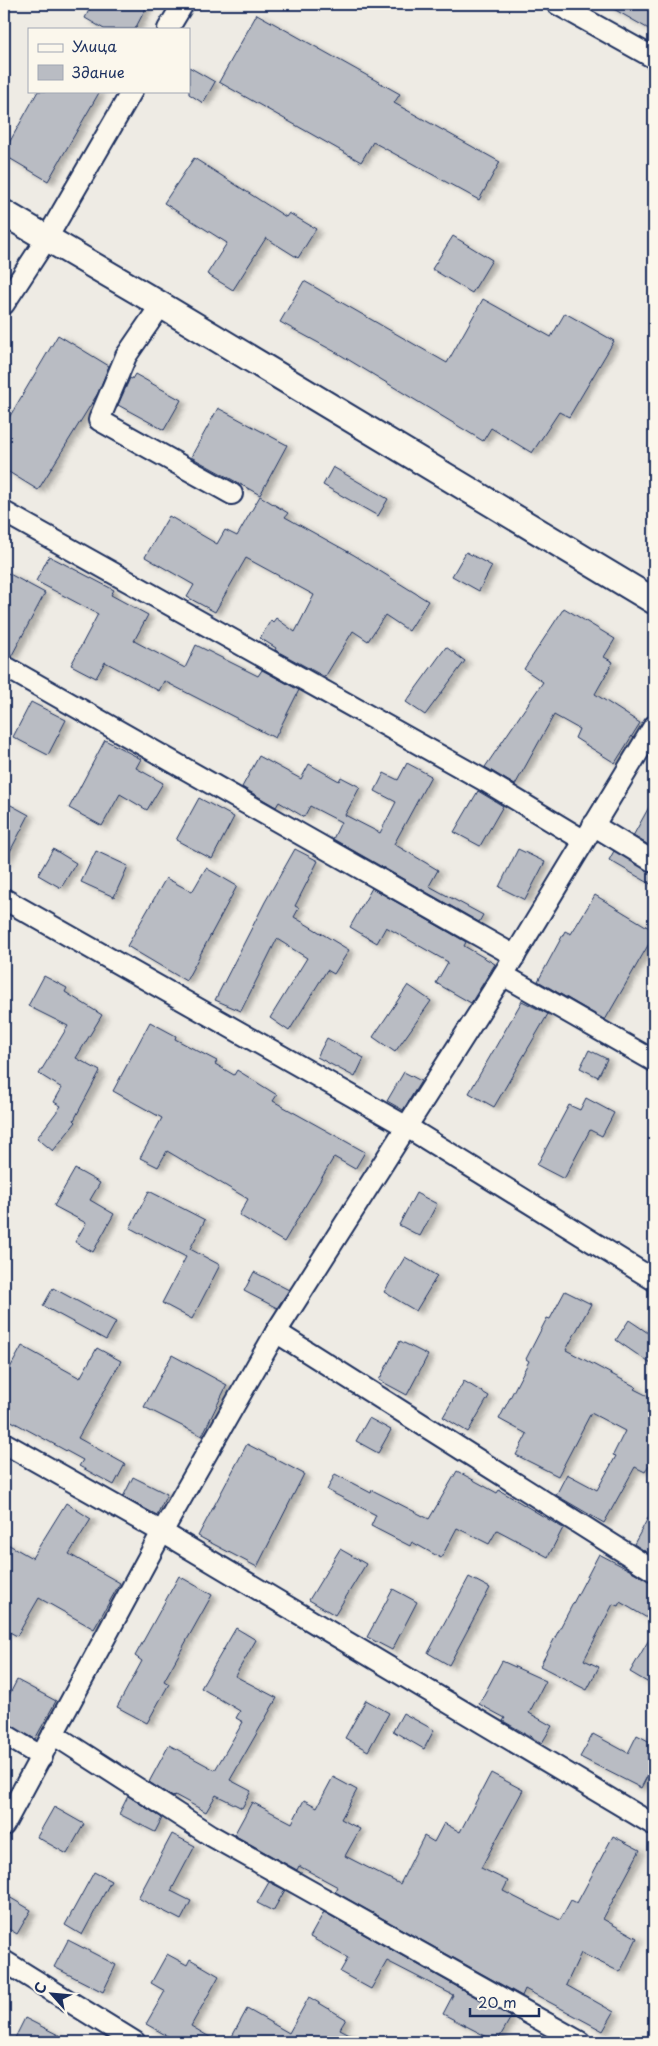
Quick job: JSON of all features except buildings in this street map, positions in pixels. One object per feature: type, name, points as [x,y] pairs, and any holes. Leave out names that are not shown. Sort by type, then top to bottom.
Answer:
[{"type":"street","points":[[169,28],[183,4]]},
{"type":"street","points":[[557,4],[654,58]]},
{"type":"street","points":[[4,304],[47,238],[131,92]]},
{"type":"street","points":[[4,213],[161,304],[654,601]]},
{"type":"street","points":[[161,304],[126,356],[99,420],[232,494]]},
{"type":"street","points":[[4,512],[487,782],[588,833],[654,862]]},
{"type":"street","points":[[4,666],[514,956]]},
{"type":"street","points":[[4,1824],[162,1532],[276,1332],[503,975],[654,726]]},
{"type":"street","points":[[4,899],[407,1127],[654,1280]]},
{"type":"street","points":[[503,975],[654,1061]]},
{"type":"street","points":[[276,1332],[654,1571]]},
{"type":"street","points":[[4,1443],[162,1532],[654,1825]]},
{"type":"street","points":[[4,1734],[42,1756]]},
{"type":"street","points":[[54,1734],[210,1835],[580,2042]]},
{"type":"street","points":[[4,1961],[135,2042]]}]
